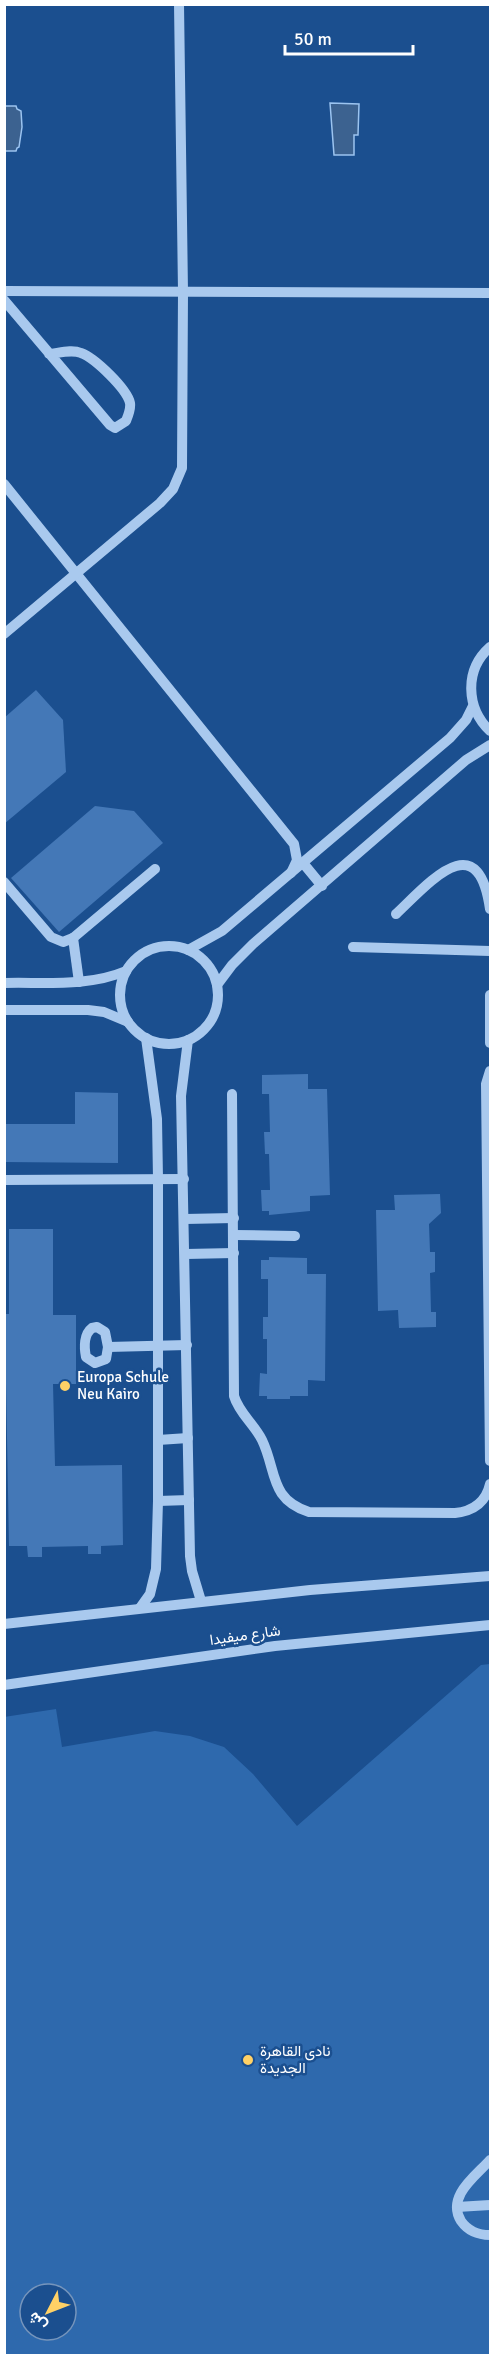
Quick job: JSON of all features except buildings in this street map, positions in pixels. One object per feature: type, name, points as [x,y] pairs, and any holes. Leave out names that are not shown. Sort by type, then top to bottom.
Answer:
[{"type":"street","points":[[4,634],[160,503],[173,489],[182,468],[183,292],[179,4]]},
{"type":"street","points":[[4,291],[490,293]]},
{"type":"street","points":[[4,300],[49,354],[110,425],[115,428],[126,421],[130,408],[129,401],[121,387],[96,363],[80,352],[49,354]]},
{"type":"street","points":[[4,484],[294,844],[297,860],[291,873]]},
{"type":"street","points":[[490,647],[474,670],[471,694],[473,706],[482,723],[490,731]]},
{"type":"street","points":[[188,950],[222,931],[450,738],[466,720],[473,706]]},
{"type":"street","points":[[217,985],[232,964],[253,944],[466,760],[490,745]]},
{"type":"street","points":[[303,863],[322,886]]},
{"type":"street","points":[[396,914],[444,870],[460,865],[476,870],[482,876],[486,884],[490,909]]},
{"type":"street","points":[[4,882],[51,937],[63,942],[73,938],[155,869]]},
{"type":"street","points":[[73,938],[79,982]]},
{"type":"street","points":[[4,1010],[104,1012],[128,1022],[146,1038],[160,1043],[174,1044],[200,1034],[212,1017],[218,998],[217,985],[211,970],[201,958],[188,950],[164,946],[153,949],[133,962],[126,971],[120,988],[121,1006],[128,1022]]},
{"type":"street","points":[[353,946],[490,951]]},
{"type":"street","points":[[4,982],[103,980],[126,971]]},
{"type":"street","points":[[490,995],[490,1043]]},
{"type":"street","points":[[140,1608],[150,1594],[156,1569],[158,1501],[157,1119],[146,1038]]},
{"type":"street","points":[[188,1040],[181,1096],[186,1254],[190,1556],[201,1601]]},
{"type":"street","points":[[490,1071],[486,1084],[488,1097],[490,1461]]},
{"type":"street","points":[[232,1094],[234,1396],[239,1408],[262,1441],[274,1482],[284,1498],[300,1509],[318,1513],[455,1513],[470,1510],[481,1503],[490,1484]]},
{"type":"street","points":[[4,1180],[184,1179]]},
{"type":"street","points":[[184,1219],[234,1218]]},
{"type":"street","points":[[234,1235],[295,1236]]},
{"type":"street","points":[[186,1254],[234,1253]]},
{"type":"street","points":[[108,1347],[187,1345]]},
{"type":"street","points":[[158,1440],[188,1438]]},
{"type":"street","points":[[158,1501],[189,1500]]},
{"type":"street","points":[[4,1624],[310,1590],[490,1576]]},
{"type":"street","name":"شارع ميفيدا","points":[[4,1685],[275,1646],[490,1624]]},
{"type":"street","points":[[490,2160],[463,2189],[457,2207],[459,2216],[468,2229],[483,2235],[490,2235]]},
{"type":"street","points":[[457,2207],[490,2205]]},
{"type":"shaded area","points":[[330,103],[359,104],[358,135],[354,135],[354,155],[334,155]]},
{"type":"shaded area","points":[[5,106],[16,106],[21,111],[22,127],[19,147],[16,151],[5,151]]},
{"type":"shaded area","name":"نادى القاهرة الجديدة","points":[[490,1664],[490,2355],[5,2355],[4,1717],[56,1709],[62,1747],[155,1731],[190,1736],[224,1747],[253,1774],[297,1826],[481,1665]]},
{"type":"place","name":"Europa Schule Neu Kairo","points":[[65,1386]]},
{"type":"place","name":"نادى القاهرة الجديدة","points":[[248,2060]]}]
